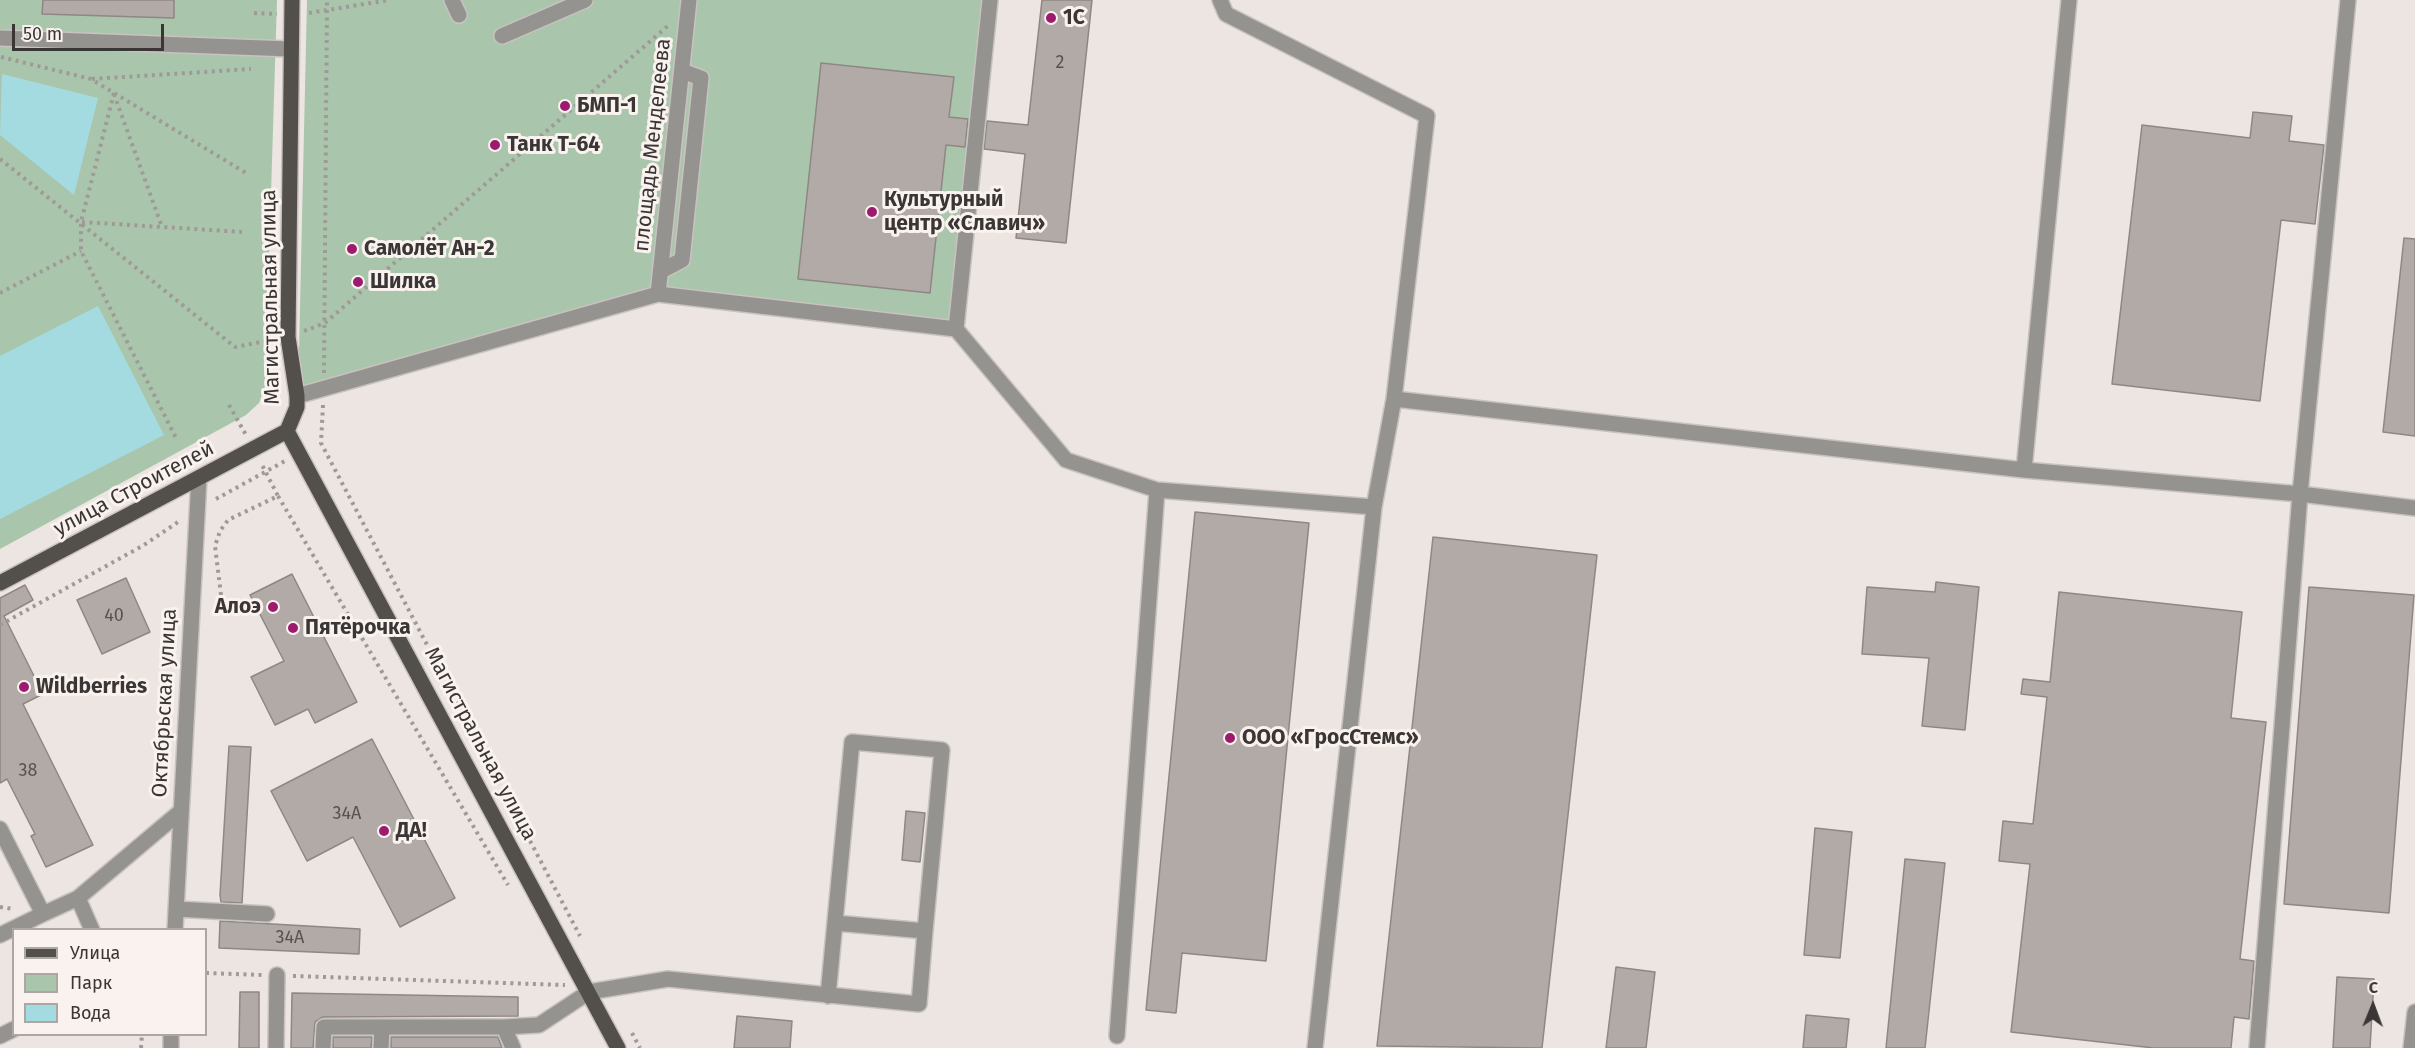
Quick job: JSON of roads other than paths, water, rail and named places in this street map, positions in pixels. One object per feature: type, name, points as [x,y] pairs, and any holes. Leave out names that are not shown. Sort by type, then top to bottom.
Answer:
[{"type":"main road","name":"Магистральная улица","points":[[292,7],[288,337],[297,407],[287,431],[618,1048]]},
{"type":"main road","name":"улица Строителей","points":[[0,583],[287,431]]},
{"type":"street","points":[[452,0],[459,15]]},
{"type":"street","points":[[502,36],[585,0]]},
{"type":"street","points":[[956,328],[990,0]]},
{"type":"street","points":[[1220,0],[1226,14],[1427,116],[1394,399],[1374,507],[1315,1048]]},
{"type":"street","points":[[2024,470],[2069,0]]},
{"type":"street","points":[[2257,1048],[2300,494],[2348,0]]},
{"type":"street","name":"площадь Менделеева","points":[[658,294],[689,4]]},
{"type":"street","points":[[0,38],[290,49]]},
{"type":"street","points":[[297,396],[658,294],[956,328],[1066,460],[1157,490],[1374,507]]},
{"type":"street","points":[[1394,399],[2024,470],[2300,494],[2415,508]]},
{"type":"street","name":"Октябрьская улица","points":[[175,928],[198,478]]},
{"type":"street","points":[[1117,1036],[1157,490]]},
{"type":"street","points":[[323,1048],[324,1027],[504,1027],[539,1024],[589,992],[668,979],[828,996],[919,1004],[942,750],[852,742],[828,996]]},
{"type":"street","points":[[14,928],[78,898],[180,812]]},
{"type":"street","points":[[0,829],[43,914]]},
{"type":"street","points":[[78,898],[91,928]]},
{"type":"street","points":[[176,909],[267,914]]},
{"type":"street","points":[[835,923],[926,931]]},
{"type":"street","points":[[276,1048],[278,975]]},
{"type":"street","points":[[2411,1048],[2415,1012]]},
{"type":"street","points":[[381,1048],[382,1027]]},
{"type":"street","points":[[504,1027],[513,1048]]},
{"type":"water","points":[[2,74],[98,98],[74,195],[0,135]]},
{"type":"water","points":[[98,306],[164,435],[0,519],[0,356]]},
{"type":"place","name":"1С","points":[[1051,18]]},
{"type":"place","name":"БМП-1","points":[[565,106]]},
{"type":"place","name":"Танк Т-64","points":[[495,145]]},
{"type":"place","name":"Культурный центр «Славич»","points":[[872,212]]},
{"type":"place","name":"Самолёт Ан-2","points":[[352,249]]},
{"type":"place","name":"Шилка","points":[[358,282]]},
{"type":"place","name":"Алоэ","points":[[273,607]]},
{"type":"place","name":"Пятёрочка","points":[[293,628]]},
{"type":"place","name":"Wildberries","points":[[24,687]]},
{"type":"place","name":"ООО «ГросСтемс»","points":[[1230,738]]},
{"type":"place","name":"ДА!","points":[[384,831]]}]
